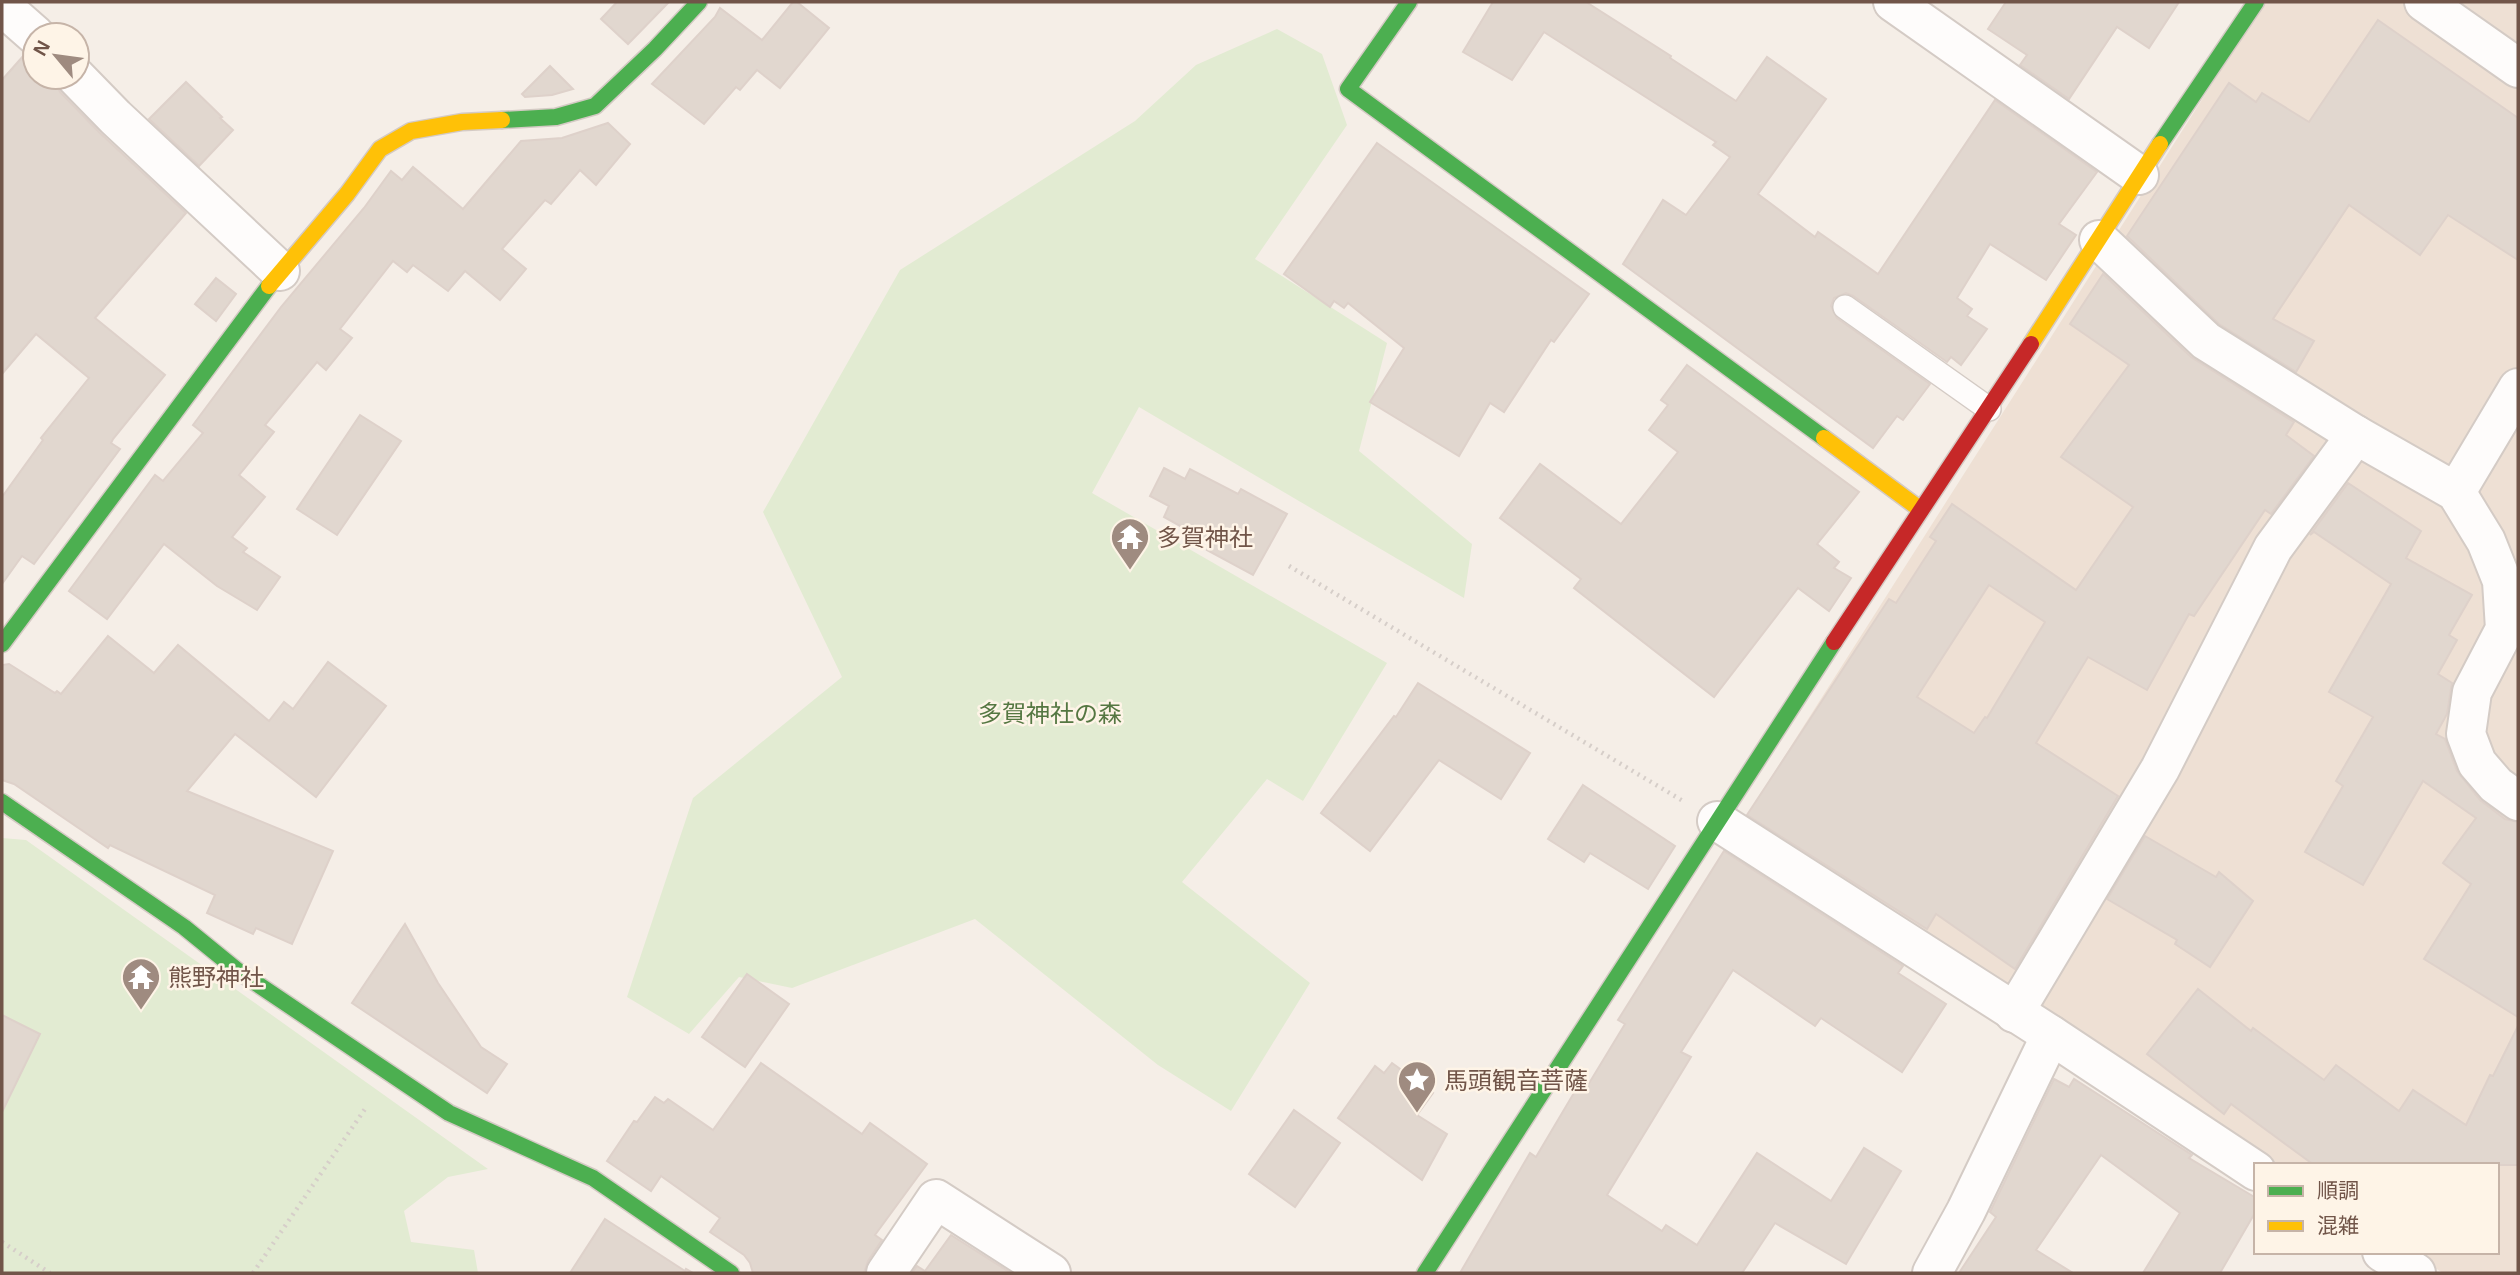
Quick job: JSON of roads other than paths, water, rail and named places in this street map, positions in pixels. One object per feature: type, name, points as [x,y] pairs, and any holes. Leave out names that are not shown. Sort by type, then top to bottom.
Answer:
[{"type":"street","points":[[2,644],[281,271],[347,194],[380,149],[411,131],[462,122],[556,117],[595,106],[656,49],[699,2]]},
{"type":"street","points":[[1409,2],[1349,89],[1921,510]]},
{"type":"street","points":[[1893,2],[2139,175]]},
{"type":"street","points":[[1425,1273],[2139,175],[2256,2]]},
{"type":"street","points":[[2424,2],[2518,68]]},
{"type":"street","points":[[2,6],[21,23]]},
{"type":"street","points":[[90,91],[281,271]]},
{"type":"street","points":[[2099,240],[2206,341],[2356,435],[2456,492],[2486,541],[2502,581],[2505,629],[2472,692],[2466,734],[2477,763],[2496,785],[2518,801]]},
{"type":"street","points":[[2456,492],[2518,388]]},
{"type":"street","points":[[2014,1013],[2160,769],[2273,548],[2356,435]]},
{"type":"street","points":[[2,802],[184,927],[238,971],[449,1113],[593,1178],[731,1273]]},
{"type":"street","points":[[1717,821],[2051,1035],[2254,1170]]},
{"type":"street","points":[[1932,1273],[1966,1211],[2051,1035]]},
{"type":"street","points":[[886,1273],[936,1199],[1051,1273]]},
{"type":"street","points":[[2385,1254],[2416,1273]]},
{"type":"lane","points":[[1845,307],[1989,409]]},
{"type":"place","name":"多賀神社","points":[[1130,571]]},
{"type":"place","name":"熊野神社","points":[[141,1011]]},
{"type":"place","name":"馬頭観音菩薩","points":[[1417,1114]]},
{"type":"park label","name":"多賀神社の森","points":[[1050,713]]}]
